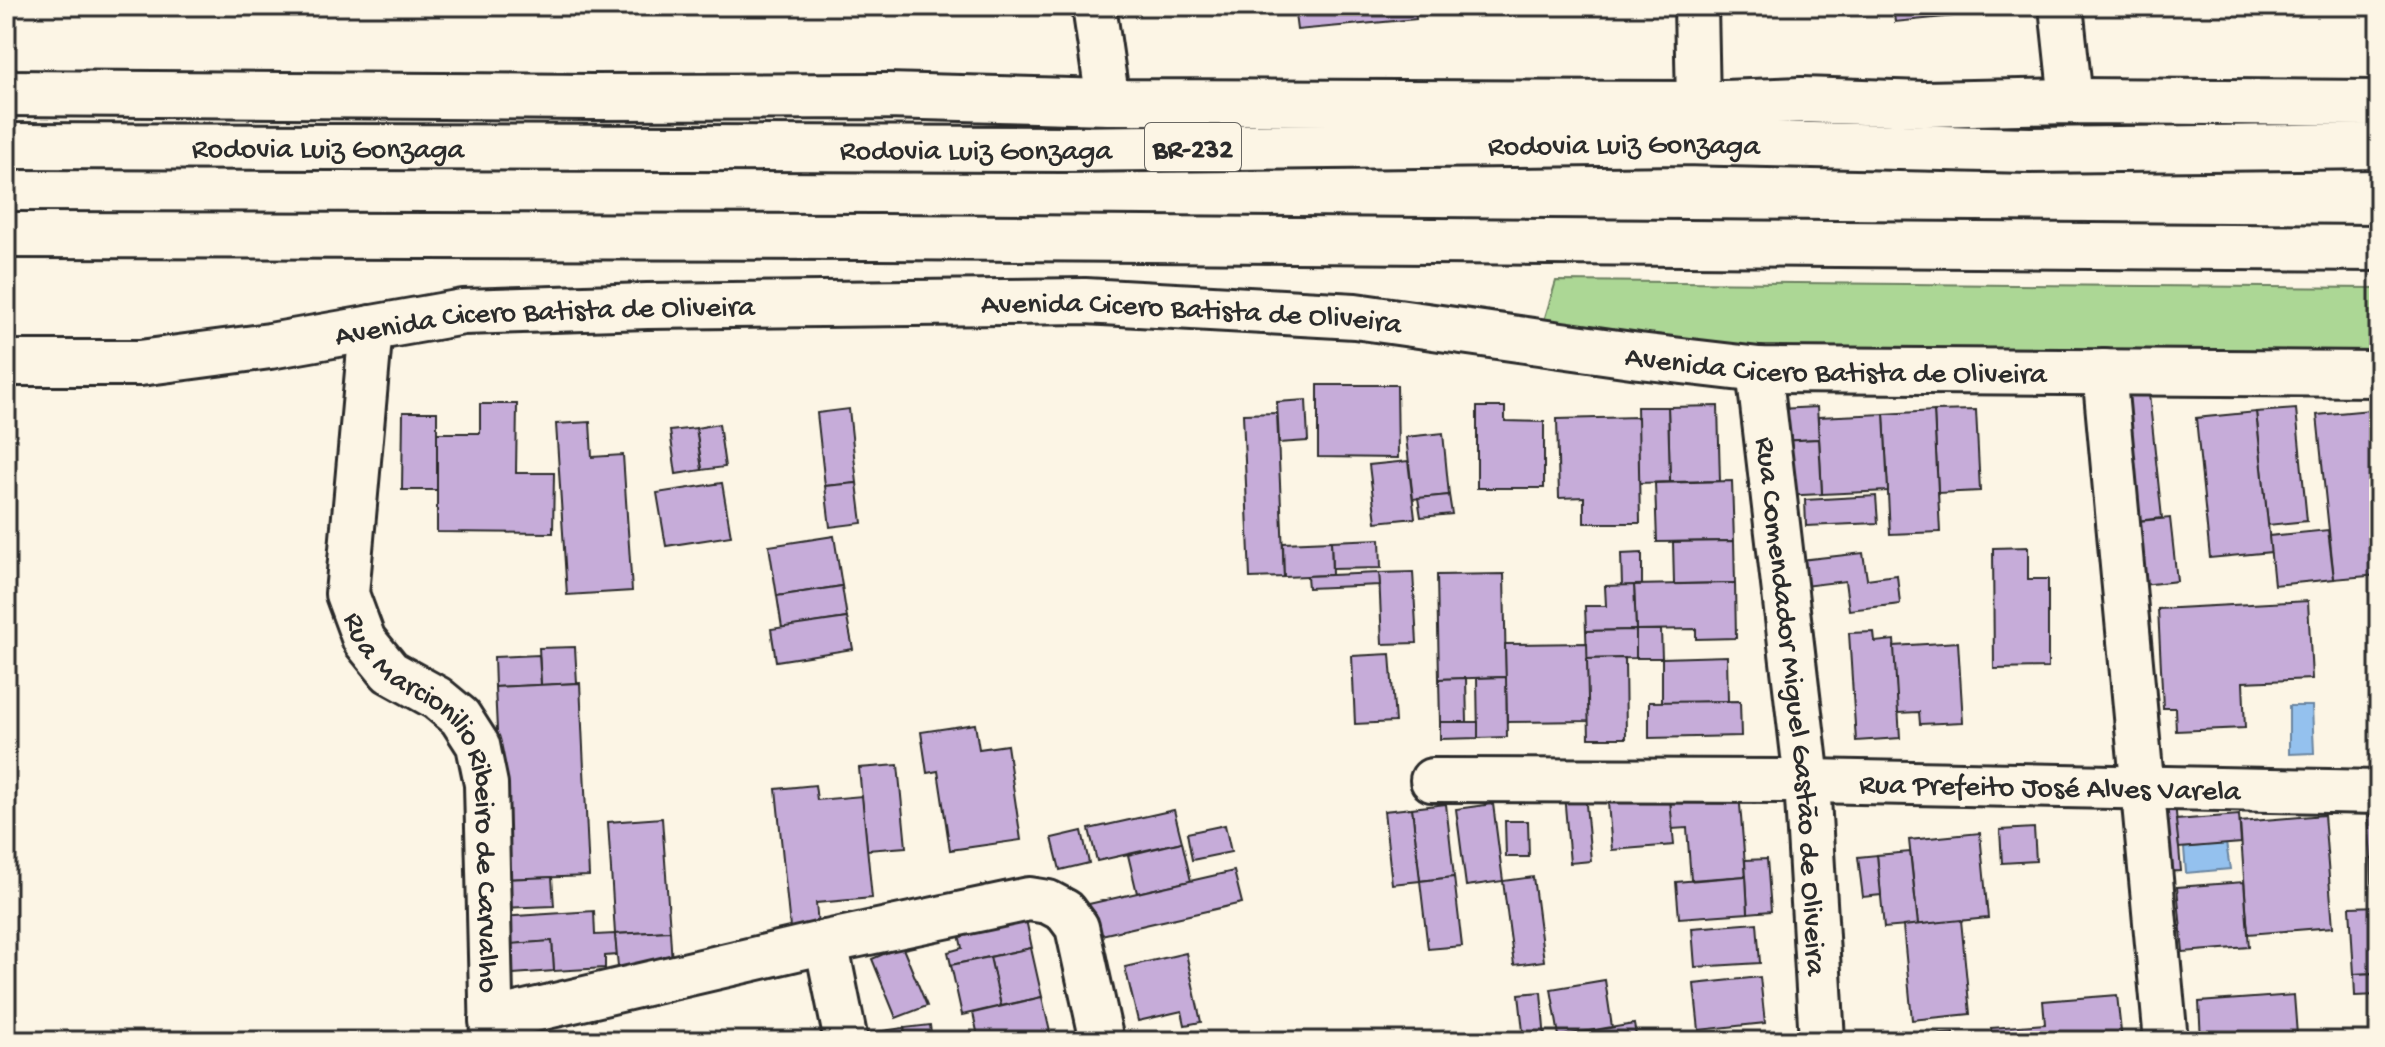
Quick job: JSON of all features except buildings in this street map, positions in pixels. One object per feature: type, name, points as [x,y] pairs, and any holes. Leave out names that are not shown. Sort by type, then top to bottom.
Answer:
[{"type":"main road","points":[[6,93],[886,96],[1108,102],[1698,104],[1801,100],[1925,104],[2071,101],[2379,103]]},
{"type":"main road","name":"Rodovia Luiz Gonzaga","points":[[6,146],[1064,149],[1682,142],[2030,150],[2379,146]]},
{"type":"main road","points":[[6,235],[894,237],[2379,248]]},
{"type":"main road","name":"Avenida Cicero Batista de Oliveira","points":[[6,363],[140,363],[270,346],[463,312],[647,306],[1085,301],[1355,316],[1544,344],[1759,370],[2379,374]]},
{"type":"main road","name":"Rua Comendador Miguel Gastão de Oliveira","points":[[1759,370],[1807,781],[1822,1041]]},
{"type":"street","points":[[1094,6],[1108,102]]},
{"type":"street","points":[[1696,6],[1698,104]]},
{"type":"street","points":[[2061,6],[2071,101]]},
{"type":"street","name":"Rua Marcionilio Ribeiro de Carvalho","points":[[371,327],[347,594],[364,640],[390,672],[437,698],[460,717],[478,745],[486,784],[492,1030]]},
{"type":"street","points":[[2104,371],[2166,1041]]},
{"type":"street","name":"Rua Prefeito José Alves Varela","points":[[1432,780],[1807,781],[2379,792]]},
{"type":"street","points":[[492,1030],[826,942],[1029,899],[1048,902],[1065,911],[1077,927],[1102,1041]]},
{"type":"street","points":[[826,942],[846,1041]]},
{"type":"green space","points":[[1556,281],[2379,288],[2379,353],[1536,347]]},
{"type":"water","points":[[2289,706],[2312,706],[2314,753],[2289,754]]},
{"type":"water","points":[[2226,843],[2230,869],[2186,873],[2184,848]]}]
